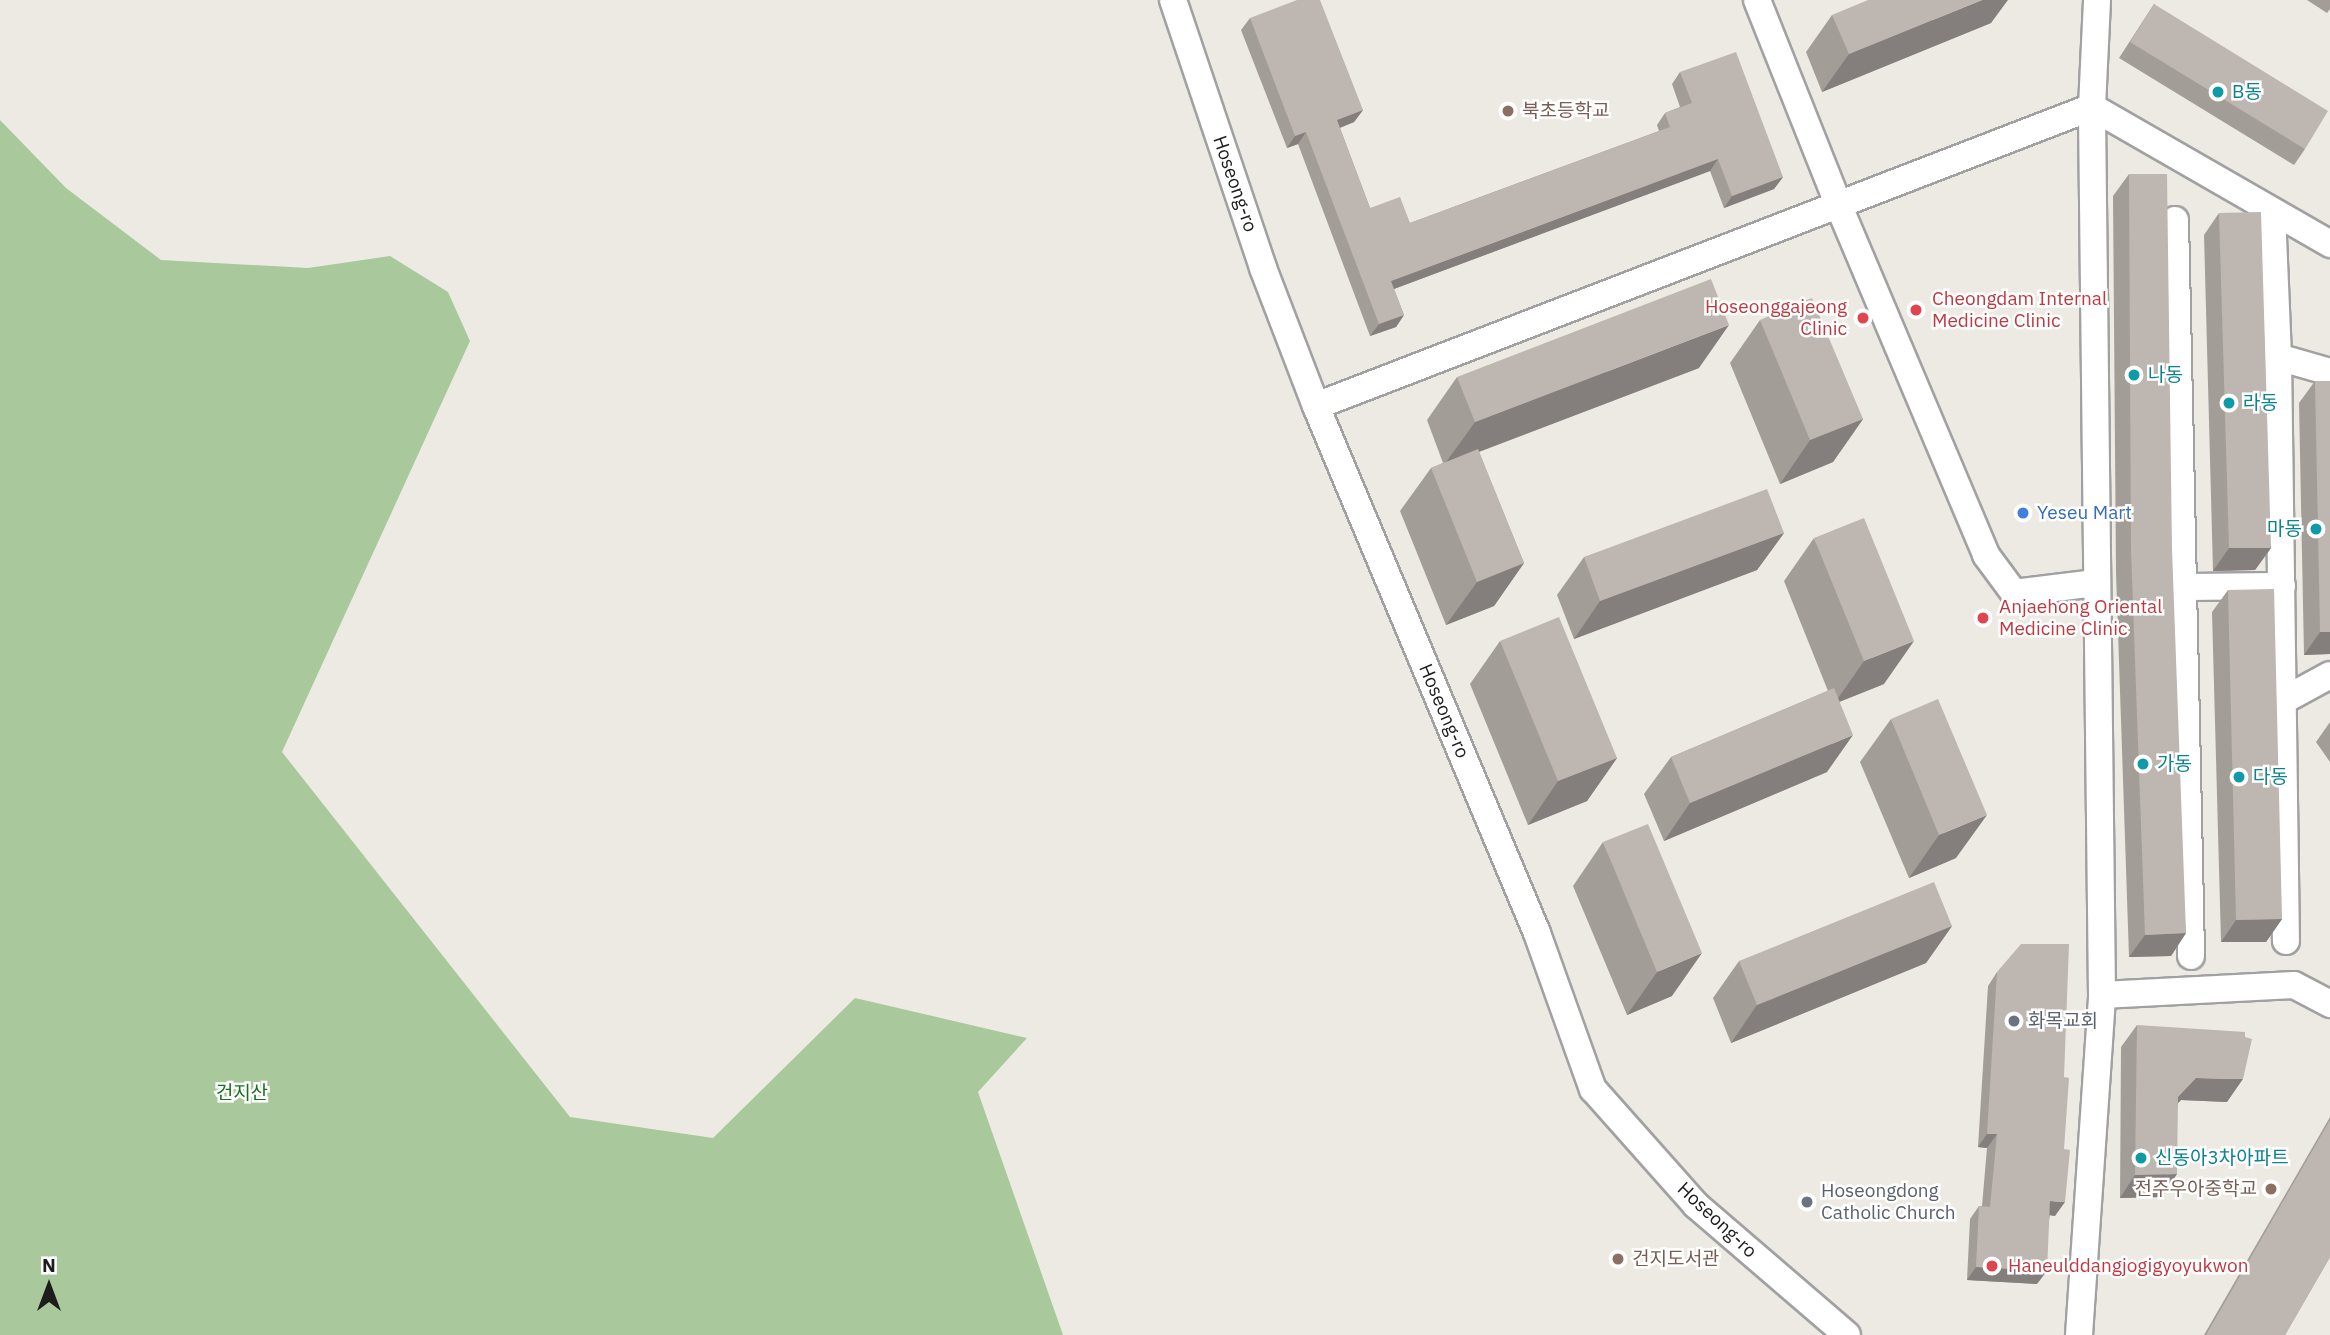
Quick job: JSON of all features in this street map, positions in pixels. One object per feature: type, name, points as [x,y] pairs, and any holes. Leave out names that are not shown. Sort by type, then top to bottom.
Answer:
[{"type":"street","name":"Hoseong-ro","points":[[1172,0],[1263,268],[1317,406],[1531,920],[1593,1089],[1696,1205],[1847,1335]]},
{"type":"street","points":[[1756,0],[1838,204],[1986,555],[2014,593],[2095,583]]},
{"type":"street","points":[[2079,1335],[2102,995],[2095,583],[2092,107],[2097,0]]},
{"type":"street","points":[[1317,406],[2092,107]]},
{"type":"street","points":[[2092,107],[2330,244]]},
{"type":"street","points":[[2272,213],[2278,356],[2286,941]]},
{"type":"street","points":[[2175,220],[2191,956]]},
{"type":"street","points":[[2278,356],[2330,372]]},
{"type":"street","points":[[2181,587],[2282,586]]},
{"type":"street","points":[[2284,700],[2330,675]]},
{"type":"street","points":[[2102,995],[2294,985],[2330,1004]]},
{"type":"green space","name":"건지산","points":[[0,120],[66,188],[161,260],[308,268],[390,256],[448,292],[470,341],[282,752],[570,1117],[713,1138],[855,998],[1027,1038],[978,1092],[1063,1335],[0,1335]]},
{"type":"building","points":[[1297,0],[1320,0],[1363,110],[1337,120],[1370,208],[1400,197],[1410,223],[1670,127],[1665,113],[1692,103],[1680,72],[1736,52],[1783,177],[1732,196],[1718,159],[1391,281],[1404,315],[1379,324],[1306,132],[1295,136],[1250,18]]},
{"type":"building","points":[[1868,0],[1982,0],[1849,54],[1832,15]]},
{"type":"building","points":[[2154,4],[2328,111],[2305,149],[2130,42]]},
{"type":"building","points":[[2129,174],[2167,174],[2172,549],[2186,933],[2145,935],[2131,550]]},
{"type":"building","points":[[2261,212],[2271,548],[2229,548],[2219,213]]},
{"type":"building","points":[[1711,279],[1729,325],[1475,422],[1457,377]]},
{"type":"building","points":[[1812,298],[1863,419],[1810,440],[1760,320]]},
{"type":"building","points":[[2315,381],[2330,381],[2330,632],[2320,632]]},
{"type":"building","points":[[1478,449],[1524,563],[1477,582],[1431,468]]},
{"type":"building","points":[[1767,489],[1784,533],[1600,601],[1584,557]]},
{"type":"building","points":[[1864,518],[1914,641],[1864,661],[1814,538]]},
{"type":"building","points":[[2274,589],[2282,919],[2236,920],[2228,590]]},
{"type":"building","points":[[1559,617],[1617,758],[1558,781],[1500,641]]},
{"type":"building","points":[[1834,688],[1853,735],[1690,803],[1671,757]]},
{"type":"building","points":[[1938,699],[1987,815],[1939,835],[1891,719]]},
{"type":"building","points":[[1648,824],[1702,953],[1657,972],[1603,842]]},
{"type":"building","points":[[1934,882],[1952,926],[1757,1005],[1739,961]]},
{"type":"building","points":[[2021,944],[2069,944],[2064,1077],[2069,1078],[2064,1149],[2070,1150],[2065,1202],[2050,1201],[2047,1271],[1976,1267],[1979,1206],[1990,1207],[1997,1134],[1987,1134],[1997,972]]},
{"type":"building","name":"신동아3차아파트","points":[[2137,1025],[2245,1032],[2245,1037],[2252,1039],[2243,1079],[2196,1078],[2178,1097],[2177,1174],[2135,1175]]},
{"type":"building","points":[[2330,1120],[2330,1257],[2285,1335],[2206,1335]]},
{"type":"place","name":"B동","points":[[2218,92]]},
{"type":"place","name":"북초등학교","points":[[1508,111]]},
{"type":"place","name":"Cheongdam Internal Medicine Clinic","points":[[1916,310]]},
{"type":"place","name":"Hoseonggajeong Clinic","points":[[1863,318]]},
{"type":"place","name":"나동","points":[[2134,375]]},
{"type":"place","name":"라동","points":[[2229,403]]},
{"type":"place","name":"Yeseu Mart","points":[[2023,513]]},
{"type":"place","name":"마동","points":[[2316,529]]},
{"type":"place","name":"Anjaehong Oriental Medicine Clinic","points":[[1983,618]]},
{"type":"place","name":"가동","points":[[2143,764]]},
{"type":"place","name":"다동","points":[[2239,777]]},
{"type":"place","name":"화목교회","points":[[2014,1021]]},
{"type":"place","name":"신동아3차아파트","points":[[2141,1158]]},
{"type":"place","name":"전주우아중학교","points":[[2271,1189]]},
{"type":"place","name":"Hoseongdong Catholic Church","points":[[1807,1202]]},
{"type":"place","name":"건지도서관","points":[[1618,1259]]},
{"type":"place","name":"Haneulddangjogigyoyukwon","points":[[1992,1266]]}]
